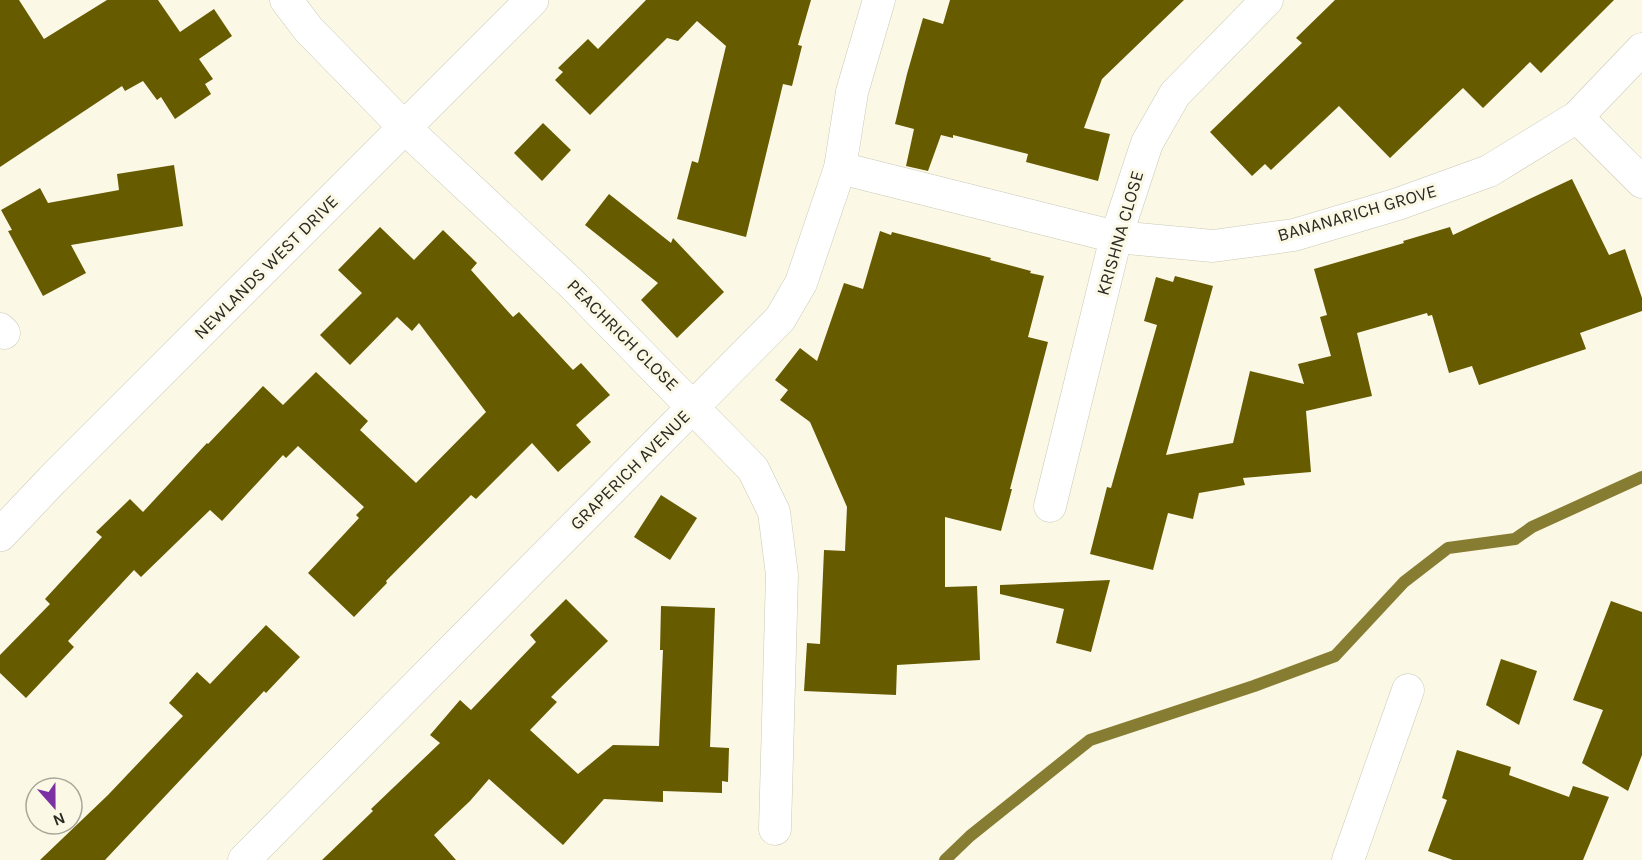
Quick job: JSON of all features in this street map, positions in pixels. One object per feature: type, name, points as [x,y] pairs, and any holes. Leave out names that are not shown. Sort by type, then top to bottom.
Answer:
[{"type":"street","name":"PEACHRICH CLOSE","points":[[286,0],[309,30],[405,128],[573,285],[753,469],[774,512],[782,575],[775,829]]},
{"type":"street","name":"NEWLANDS WEST DRIVE","points":[[0,535],[52,480],[532,0]]},
{"type":"street","name":"GRAPERICH AVENUE","points":[[244,860],[780,320],[801,283],[840,168],[852,92],[879,0]]},
{"type":"street","name":"KRISHNA CLOSE","points":[[1050,506],[1116,237],[1147,143],[1175,94],[1267,0]]},
{"type":"street","name":"BANANARICH GROVE","points":[[840,168],[1116,237],[1213,246],[1294,235],[1398,204],[1490,171],[1577,117],[1642,49]]},
{"type":"street","points":[[1577,117],[1642,182]]},
{"type":"street","points":[[1348,860],[1408,690]]},
{"type":"building","points":[[0,0],[19,0],[44,39],[107,0],[158,0],[180,32],[214,9],[232,36],[199,59],[213,79],[205,84],[211,94],[175,119],[161,97],[157,100],[143,81],[125,91],[122,86],[0,167]]},
{"type":"building","points":[[646,0],[811,0],[798,45],[802,46],[792,86],[783,84],[746,237],[677,219],[692,161],[698,163],[726,46],[697,21],[678,41],[667,38],[590,115],[555,80],[563,72],[558,68],[588,39],[598,49]]},
{"type":"building","points":[[950,0],[1184,0],[1102,79],[1084,128],[1110,134],[1098,181],[1026,162],[1028,154],[953,135],[953,138],[941,135],[928,171],[906,166],[914,129],[895,124],[907,74],[923,18],[943,24]]},
{"type":"building","points":[[1335,0],[1614,0],[1541,73],[1530,62],[1483,108],[1463,88],[1390,158],[1339,106],[1271,170],[1265,164],[1252,176],[1210,132],[1302,43],[1296,38]]},
{"type":"building","points":[[543,123],[571,150],[542,181],[514,153]]},
{"type":"building","points":[[174,165],[183,226],[71,245],[86,273],[43,296],[8,231],[12,230],[1,210],[40,188],[48,203],[119,190],[117,174]]},
{"type":"building","points":[[1572,179],[1609,255],[1625,249],[1642,298],[1642,311],[1580,333],[1586,349],[1479,385],[1472,366],[1449,373],[1432,315],[1428,316],[1427,313],[1357,333],[1372,396],[1306,411],[1311,472],[1243,478],[1245,485],[1199,493],[1193,519],[1168,513],[1153,570],[1090,554],[1107,487],[1111,488],[1157,325],[1144,321],[1156,277],[1173,282],[1175,276],[1213,286],[1166,455],[1233,443],[1250,371],[1304,384],[1298,364],[1331,356],[1320,317],[1327,315],[1314,269],[1450,227],[1453,235]]},
{"type":"building","points":[[609,194],[671,243],[673,238],[724,292],[677,338],[641,300],[658,283],[585,225]]},
{"type":"building","points":[[380,227],[414,260],[443,230],[477,263],[471,270],[513,317],[519,312],[573,370],[581,363],[610,395],[576,425],[591,442],[558,472],[532,443],[476,499],[471,495],[386,581],[387,583],[354,617],[308,573],[359,518],[356,515],[364,507],[298,446],[286,458],[283,455],[222,521],[210,510],[141,577],[134,570],[68,641],[74,647],[26,698],[0,673],[0,655],[50,604],[45,599],[102,537],[96,532],[130,499],[143,512],[263,386],[283,405],[316,372],[368,421],[360,430],[416,483],[486,412],[419,323],[412,331],[397,317],[350,365],[320,335],[362,293],[338,270]]},
{"type":"building","points":[[880,231],[891,235],[892,232],[991,258],[990,260],[1044,276],[1028,337],[1048,342],[1001,531],[945,517],[945,587],[977,586],[980,660],[897,665],[896,695],[804,691],[807,643],[820,644],[824,550],[845,551],[847,507],[810,422],[780,400],[788,390],[775,380],[800,348],[817,361],[844,283],[863,289]]},
{"type":"building","points":[[661,495],[697,518],[670,560],[634,537]]},
{"type":"building","points":[[1110,580],[1091,652],[1056,643],[1064,609],[1000,594],[1000,585]]},
{"type":"building","points":[[566,599],[608,641],[551,697],[557,702],[530,730],[578,774],[613,745],[659,746],[663,650],[660,650],[661,606],[715,608],[710,747],[729,748],[728,782],[722,781],[722,793],[663,791],[663,802],[604,799],[563,845],[489,779],[470,801],[434,835],[456,860],[322,860],[440,743],[430,735],[460,700],[471,710],[536,642],[530,635]]},
{"type":"building","points":[[1611,601],[1642,612],[1642,755],[1628,791],[1582,763],[1603,710],[1573,700]]},
{"type":"building","points":[[266,625],[300,657],[266,693],[264,691],[105,860],[40,860],[65,836],[84,836],[84,818],[183,716],[169,703],[197,672],[210,684]]},
{"type":"building","points":[[1501,659],[1537,671],[1519,725],[1486,705]]},
{"type":"building","points":[[1457,750],[1511,767],[1509,775],[1569,797],[1573,786],[1609,797],[1583,860],[1453,860],[1428,851],[1447,800],[1442,798]]},
{"type":"waterway","points":[[945,860],[970,836],[1090,740],[1254,686],[1335,656],[1404,582],[1448,548],[1515,539],[1532,527],[1642,477]]}]
